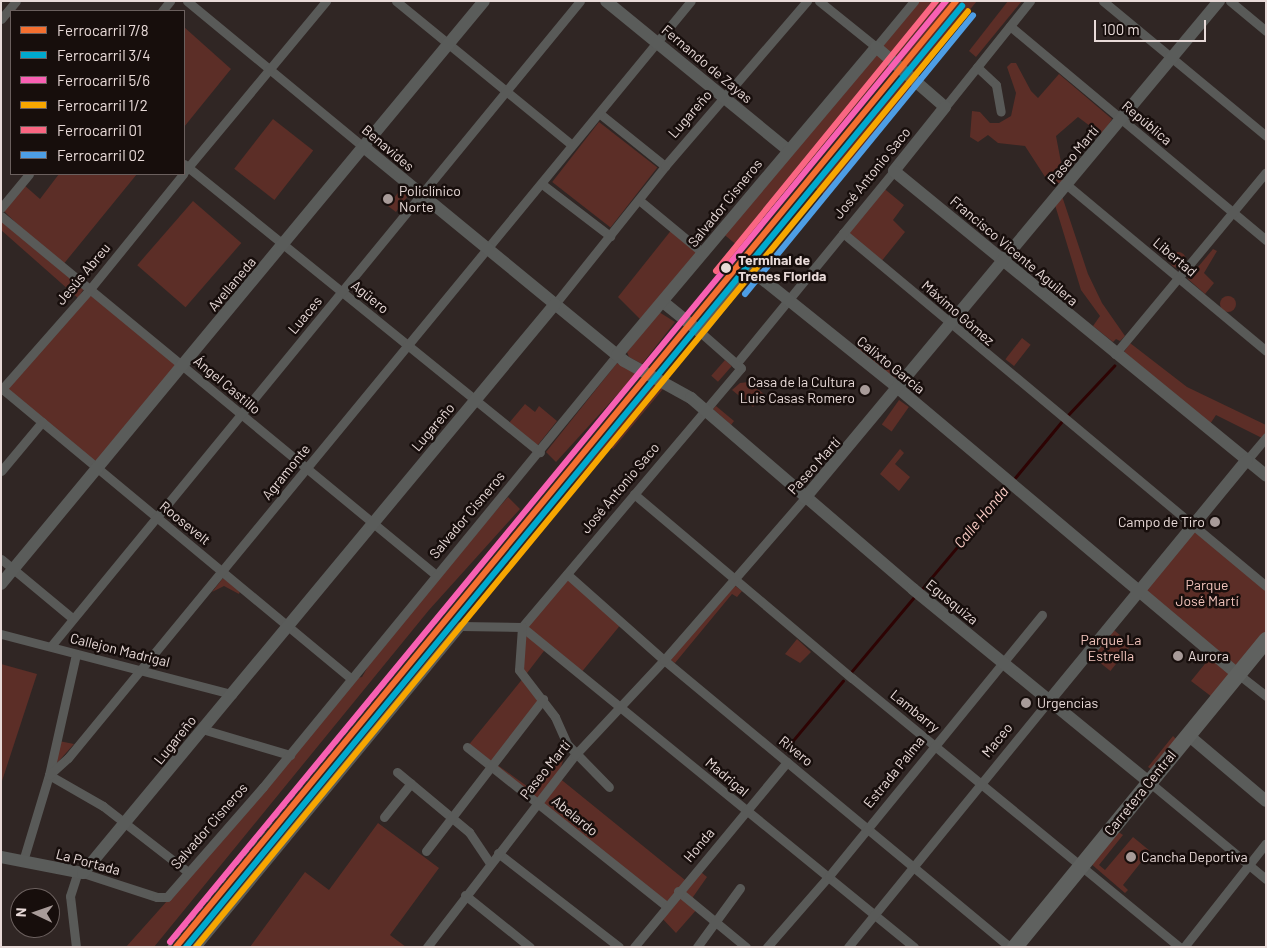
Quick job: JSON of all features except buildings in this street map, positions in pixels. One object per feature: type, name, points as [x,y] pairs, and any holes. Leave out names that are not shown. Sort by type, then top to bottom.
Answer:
[{"type":"highway","name":"Carretera Central","points":[[1015,947],[1266,640]]},
{"type":"street","points":[[2,17],[16,1]]},
{"type":"street","name":"Benavides","points":[[187,1],[270,67],[421,195],[617,355]]},
{"type":"street","name":"Jesús Abreu","points":[[185,170],[326,1]]},
{"type":"street","points":[[396,1],[572,145]]},
{"type":"street","name":"Avellaneda","points":[[1,584],[365,148],[484,1]]},
{"type":"street","name":"Luaces","points":[[51,646],[72,618],[580,1]]},
{"type":"street","name":"Fernando de Zayas","points":[[606,1],[788,150]]},
{"type":"street","name":"Agramonte","points":[[49,774],[68,758],[691,1]]},
{"type":"street","name":"Lugareño","points":[[80,873],[127,823],[202,729],[555,304],[665,166],[807,1]]},
{"type":"street","points":[[819,1],[945,107]]},
{"type":"street","points":[[876,47],[914,1]]},
{"type":"street","name":"José Antonio Saco","points":[[522,627],[705,410],[788,300],[1030,1]]},
{"type":"street","points":[[1103,1],[1266,136]]},
{"type":"street","name":"Paseo Martí","points":[[432,945],[465,895],[575,754],[664,660],[899,389],[1219,1]]},
{"type":"street","points":[[1230,1],[1266,31]]},
{"type":"street","name":"República","points":[[1010,26],[1266,240]]},
{"type":"street","name":"Salvador Cisneros","points":[[167,897],[290,754],[436,575],[540,452],[617,355],[876,47]]},
{"type":"street","points":[[977,67],[996,85],[1001,112]]},
{"type":"street","points":[[598,113],[665,166]]},
{"type":"street","name":"Agüero","points":[[185,170],[284,245],[540,452]]},
{"type":"street","name":"Francisco Vicente Aguilera","points":[[894,171],[1266,476]]},
{"type":"street","points":[[1115,354],[1266,172]]},
{"type":"street","points":[[1,208],[29,175]]},
{"type":"street","name":"Jesús Abreu","points":[[2,389],[90,289],[181,175]]},
{"type":"street","points":[[542,184],[610,236]]},
{"type":"street","name":"Libertad","points":[[1067,185],[1266,351]]},
{"type":"street","points":[[639,200],[703,253]]},
{"type":"street","name":"Ángel Castillo","points":[[1,216],[436,575]]},
{"type":"street","name":"Máximo Gómez","points":[[843,232],[951,326],[1193,525]]},
{"type":"street","name":"Calixto García","points":[[700,332],[750,270],[899,389],[1138,592],[1266,696]]},
{"type":"street","points":[[663,302],[738,366]]},
{"type":"street","name":"Egusquiza","points":[[617,355],[676,389],[705,410],[917,593],[1048,702],[1266,878]]},
{"type":"street","name":"Roosevelt","points":[[2,389],[351,679]]},
{"type":"street","points":[[1,471],[42,422]]},
{"type":"street","name":"Maceo","points":[[848,947],[1266,437]]},
{"type":"street","name":"Lambarry","points":[[634,494],[934,745],[1182,947]]},
{"type":"street","points":[[1193,525],[1266,586]]},
{"type":"street","points":[[1,558],[72,618]]},
{"type":"street","name":"Rivero","points":[[567,574],[664,660],[868,827],[1010,947]]},
{"type":"street","name":"Estrada Palma","points":[[767,947],[829,876],[1042,615]]},
{"type":"street","points":[[196,947],[461,626],[522,627],[519,670],[543,699],[575,754],[608,787]]},
{"type":"street","name":"Madrigal","points":[[522,627],[914,947]]},
{"type":"street","name":"Callejon Madrigal","points":[[1,634],[232,694]]},
{"type":"street","points":[[23,862],[49,774],[76,654]]},
{"type":"street","points":[[426,851],[492,768],[543,699]]},
{"type":"street","points":[[202,729],[290,754]]},
{"type":"street","points":[[1188,735],[1266,801]]},
{"type":"street","name":"Abelardo","points":[[467,747],[666,906]]},
{"type":"street","name":"Honda","points":[[634,947],[678,891],[787,762]]},
{"type":"street","points":[[397,772],[469,832],[490,863]]},
{"type":"street","points":[[49,774],[127,823],[188,872]]},
{"type":"street","points":[[384,817],[411,783]]},
{"type":"street","points":[[1182,947],[1266,843]]},
{"type":"street","points":[[498,853],[619,947]]},
{"type":"street","name":"La Portada","points":[[1,857],[80,873],[157,897],[167,897]]},
{"type":"street","points":[[76,947],[70,896],[80,873]]},
{"type":"street","points":[[697,947],[714,921],[740,888]]},
{"type":"street","points":[[678,891],[746,947]]},
{"type":"street","points":[[465,895],[530,947]]},
{"type":"green space","points":[[913,1],[977,1],[912,80],[917,84],[826,196],[813,186],[905,74],[895,64],[738,246],[721,232]]},
{"type":"green space","points":[[1008,1],[1022,1],[976,57],[969,51]]},
{"type":"green space","points":[[185,28],[231,69],[185,126]]},
{"type":"green space","points":[[1011,63],[1016,63],[1031,91],[1038,98],[1059,74],[1112,119],[1102,135],[1078,117],[1056,136],[1064,178],[1061,183],[1049,183],[1025,146],[998,143],[988,135],[978,142],[970,137],[972,111],[980,112],[990,123],[999,123],[1011,116],[1016,93],[1007,67]]},
{"type":"green space","points":[[273,119],[313,150],[274,200],[234,169]]},
{"type":"green space","points":[[599,122],[657,168],[611,227],[552,182]]},
{"type":"green space","points":[[58,175],[136,175],[62,266],[182,365],[98,469],[3,389],[89,289],[83,290],[78,298],[1,230],[1,220],[18,225],[4,211],[24,185],[40,199]]},
{"type":"green space","points":[[881,186],[904,205],[893,220],[905,232],[880,263],[843,233]]},
{"type":"green space","points":[[400,190],[408,196],[396,212],[388,206]]},
{"type":"green space","points":[[1062,196],[1088,274],[1102,303],[1125,336],[1120,341],[1116,339],[1113,342],[1093,326],[1100,316],[1081,290],[1055,205]]},
{"type":"green space","points":[[193,201],[241,243],[186,307],[137,265]]},
{"type":"green space","points":[[673,228],[703,253],[640,319],[618,297]]},
{"type":"green space","points":[[1213,249],[1217,251],[1204,273],[1214,283],[1205,294],[1188,279]]},
{"type":"green space","points":[[1178,252],[1186,260],[1178,268],[1170,260]]},
{"type":"green space","points":[[1228,296],[1234,298],[1236,304],[1234,310],[1228,312],[1222,310],[1220,304],[1222,298]]},
{"type":"green space","points":[[659,312],[675,322],[642,364],[629,357],[627,352]]},
{"type":"green space","points":[[1022,338],[1031,345],[1014,366],[1005,359]]},
{"type":"green space","points":[[1130,343],[1187,387],[1266,425],[1266,440],[1216,415],[1210,424],[1124,352]]},
{"type":"green space","points":[[858,345],[896,375],[901,370],[894,380],[855,349]]},
{"type":"green space","points":[[725,360],[732,366],[718,382],[711,376]]},
{"type":"green space","points":[[617,363],[637,373],[556,462],[546,452]]},
{"type":"green space","points":[[652,382],[663,389],[613,449],[608,445],[572,484],[570,481]]},
{"type":"green space","points":[[749,382],[764,394],[753,407],[732,390],[740,383]]},
{"type":"green space","points":[[899,400],[909,407],[892,431],[882,425]]},
{"type":"green space","points":[[525,404],[535,412],[539,406],[557,421],[537,446],[509,423]]},
{"type":"green space","points":[[716,406],[734,421],[731,425],[713,409]]},
{"type":"green space","points":[[900,449],[904,453],[895,464],[910,477],[899,491],[880,474]]},
{"type":"green space","points":[[508,497],[520,509],[429,610],[154,947],[126,947],[233,827],[357,678],[362,677],[374,656],[427,589]]},
{"type":"green space","name":"Parque José Martí","points":[[1193,525],[1266,586],[1266,640],[1216,700],[1191,681],[1213,654],[1138,592]]},
{"type":"green space","points":[[567,574],[622,623],[580,674],[547,647],[524,677],[519,670],[522,627]]},
{"type":"green space","points":[[223,578],[240,591],[239,594],[224,586],[212,592]]},
{"type":"green space","points":[[734,585],[742,591],[737,597],[732,594],[675,663],[669,659]]},
{"type":"green space","name":"Parque La Estrella","points":[[1110,627],[1132,645],[1110,671],[1089,653]]},
{"type":"green space","points":[[797,639],[811,652],[800,663],[785,654]]},
{"type":"green space","points":[[1,664],[37,674],[1,784]]},
{"type":"green space","points":[[524,677],[543,699],[496,764],[535,792],[566,751],[558,777],[685,880],[696,868],[707,877],[693,897],[698,908],[676,933],[659,915],[665,907],[467,747]]},
{"type":"green space","points":[[1173,736],[1176,739],[1151,769],[1148,767]]},
{"type":"green space","points":[[59,741],[74,744],[57,763],[55,762]]},
{"type":"green space","points":[[378,823],[439,868],[390,935],[406,947],[250,947],[305,872],[329,890]]},
{"type":"green space","name":"Cancha Deportiva","points":[[1117,831],[1123,835],[1099,865],[1105,870],[1133,837],[1150,851],[1123,885],[1128,890],[1125,893],[1090,863]]},
{"type":"waterway","name":"Calle Honda","points":[[1067,416],[1114,366]]},
{"type":"waterway","name":"Calle Honda","points":[[1014,479],[1063,420]]},
{"type":"waterway","name":"Calle Honda","points":[[921,590],[1009,485]]},
{"type":"waterway","name":"Calle Honda","points":[[852,671],[915,596]]},
{"type":"waterway","name":"Calle Honda","points":[[785,750],[843,681]]},
{"type":"railway","points":[[168,947],[946,1]]},
{"type":"rail line","name":"01","points":[[716,271],[936,1]]},
{"type":"rail line","name":"5/6","points":[[170,942],[946,1]]},
{"type":"rail line","name":"7/8","points":[[176,947],[956,1]]},
{"type":"rail line","name":"3/4","points":[[186,947],[962,6]]},
{"type":"rail line","name":"1/2","points":[[196,947],[968,11]]},
{"type":"rail line","name":"02","points":[[745,294],[973,15]]},
{"type":"place","name":"Policlínico Norte","points":[[388,199]]},
{"type":"place","name":"Terminal de Trenes Florida","points":[[726,268]]},
{"type":"place","name":"Casa de la Cultura Luis Casas Romero","points":[[865,390]]},
{"type":"place","name":"Campo de Tiro","points":[[1215,522]]},
{"type":"place","name":"Aurora","points":[[1178,656]]},
{"type":"place","name":"Urgencias","points":[[1026,703]]},
{"type":"place","name":"Cancha Deportiva","points":[[1131,857]]}]
